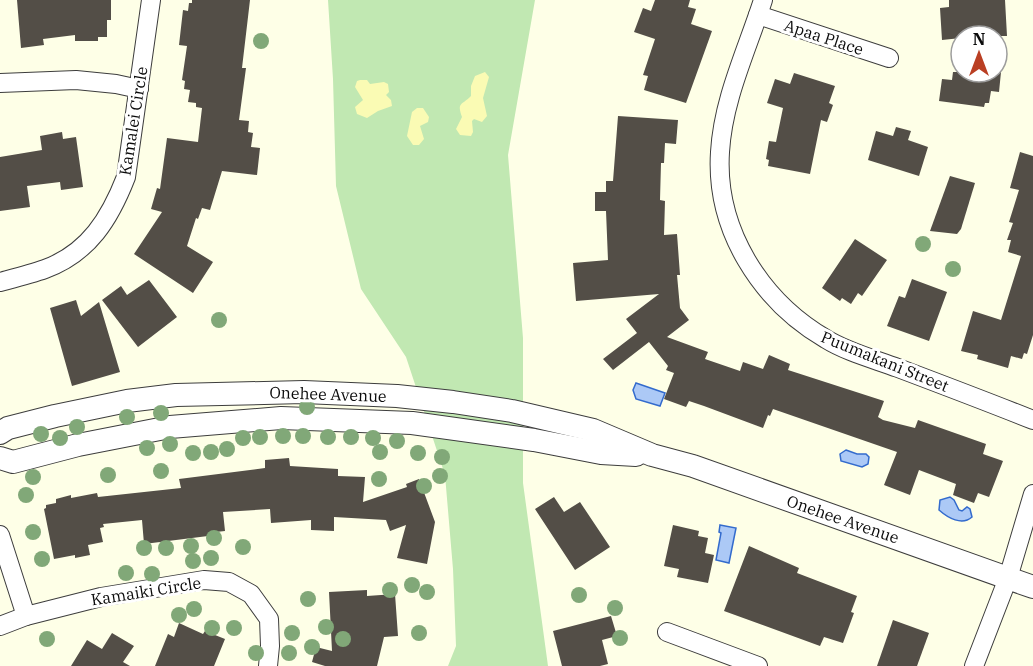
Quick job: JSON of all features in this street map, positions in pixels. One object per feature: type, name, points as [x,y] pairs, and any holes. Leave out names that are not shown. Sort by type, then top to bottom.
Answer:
[{"type":"street","name":"Kamalei Circle","points":[[0,282],[46,269],[83,247],[103,225],[117,200],[126,177],[151,0]]},
{"type":"street","name":"Apaa Place","points":[[761,8],[889,58]]},
{"type":"street","name":"Puumakani Street","points":[[761,8],[732,88],[724,118],[719,153],[721,194],[732,232],[753,273],[789,314],[827,340],[1033,420]]},
{"type":"street","points":[[0,83],[76,80],[139,89]]},
{"type":"street","name":"Onehee Avenue","points":[[0,433],[8,428],[55,416],[127,401],[176,394],[304,392],[398,396],[453,402],[512,411],[593,430],[652,455],[693,466],[1033,587]]},
{"type":"street","name":"Onehee Avenue","points":[[0,458],[13,462],[78,445],[170,427],[281,418],[411,423],[510,436],[601,453],[652,455]]},
{"type":"street","points":[[974,666],[1008,578],[1033,494]]},
{"type":"street","points":[[0,535],[26,616]]},
{"type":"street","name":"Kamaiki Circle","points":[[0,626],[26,616],[101,597],[204,580],[229,582],[251,594],[268,619],[270,646],[268,666]]},
{"type":"street","points":[[667,632],[758,666]]},
{"type":"shaded area","points":[[328,0],[535,0],[508,155],[523,338],[523,483],[548,666],[448,666],[456,646],[453,569],[445,475],[406,357],[361,289],[336,186]]},
{"type":"sand","points":[[485,72],[489,77],[483,98],[487,116],[482,122],[474,119],[472,121],[471,136],[460,135],[456,129],[462,117],[460,106],[471,96],[471,86],[475,76]]},
{"type":"sand","points":[[367,80],[370,84],[384,82],[388,84],[389,92],[386,95],[391,100],[392,106],[367,118],[357,114],[355,107],[363,100],[355,87],[357,81]]},
{"type":"sand","points":[[417,108],[423,108],[429,117],[428,122],[420,126],[424,139],[419,145],[413,145],[407,136],[412,112]]},
{"type":"water","points":[[636,383],[665,393],[660,406],[636,399],[633,390]]},
{"type":"water","points":[[846,450],[866,454],[869,457],[868,464],[862,467],[841,461],[840,454]]},
{"type":"water","points":[[950,497],[959,510],[962,511],[967,507],[970,509],[972,517],[960,521],[939,510],[940,500]]},
{"type":"water","points":[[720,525],[736,528],[729,563],[716,560],[721,533],[719,532]]},
{"type":"building","points":[[17,0],[111,0],[111,20],[107,20],[107,37],[98,37],[98,41],[75,41],[75,35],[43,39],[44,45],[21,48]]},
{"type":"building","points":[[192,0],[250,0],[242,68],[246,68],[239,120],[249,121],[248,132],[253,133],[251,147],[260,148],[257,175],[222,171],[210,210],[202,208],[198,219],[196,218],[187,246],[213,262],[193,293],[134,254],[162,212],[151,209],[157,188],[160,189],[167,138],[198,142],[202,108],[196,107],[196,103],[188,102],[190,90],[184,89],[185,81],[182,80],[187,46],[179,45],[183,10],[188,11]]},
{"type":"building","points":[[655,0],[690,0],[688,7],[696,9],[691,24],[712,31],[686,103],[644,90],[648,76],[643,75],[655,39],[634,32],[643,8],[651,11]]},
{"type":"building","points":[[949,0],[1005,0],[1006,24],[949,24],[949,39],[942,40],[940,8],[949,7]]},
{"type":"building","points":[[794,73],[835,86],[829,103],[833,105],[827,122],[821,120],[810,174],[768,166],[769,160],[766,159],[769,141],[776,142],[783,108],[767,103],[775,79],[790,84]]},
{"type":"building","points":[[942,79],[949,80],[949,84],[1000,84],[999,92],[991,91],[989,103],[985,103],[984,107],[939,101]]},
{"type":"building","points":[[618,116],[678,120],[676,144],[665,143],[664,163],[661,163],[660,200],[665,201],[664,235],[677,234],[680,308],[689,320],[667,337],[708,352],[705,359],[740,371],[743,362],[763,369],[769,355],[790,364],[788,370],[884,401],[878,417],[883,420],[915,428],[918,420],[986,444],[983,454],[1003,461],[989,497],[978,493],[974,503],[953,495],[956,484],[919,470],[910,495],[884,485],[897,452],[773,409],[763,428],[689,401],[686,407],[664,399],[674,373],[666,370],[668,366],[649,342],[613,370],[603,359],[637,333],[626,319],[659,294],[576,301],[573,263],[608,260],[606,211],[595,211],[595,192],[606,192],[606,181],[613,181]]},
{"type":"building","points":[[896,127],[911,131],[908,140],[928,147],[919,176],[868,160],[876,131],[893,136]]},
{"type":"building","points":[[62,132],[63,139],[76,137],[83,187],[61,190],[60,182],[27,186],[30,207],[0,211],[0,157],[42,150],[40,136]]},
{"type":"building","points":[[1020,152],[1033,156],[1033,335],[1027,354],[1024,353],[1022,359],[1011,356],[1008,368],[977,359],[978,355],[961,351],[973,311],[1001,320],[1021,256],[1008,252],[1011,240],[1007,240],[1013,223],[1009,222],[1019,190],[1010,188]]},
{"type":"building","points":[[950,176],[975,183],[961,229],[957,234],[930,231]]},
{"type":"building","points":[[855,239],[887,260],[862,296],[858,293],[851,304],[842,298],[840,301],[822,288]]},
{"type":"building","points":[[912,279],[947,292],[929,341],[887,326],[899,296],[905,298]]},
{"type":"building","points":[[149,280],[177,317],[138,347],[102,300],[121,286],[127,295]]},
{"type":"building","points":[[76,300],[81,316],[99,302],[120,372],[72,386],[50,308]]},
{"type":"building","points":[[289,458],[290,466],[338,469],[338,476],[365,477],[363,502],[407,487],[406,484],[419,479],[435,522],[427,564],[397,558],[406,525],[390,531],[386,520],[334,517],[334,531],[311,530],[311,520],[271,523],[270,509],[223,512],[225,531],[216,532],[216,535],[144,544],[142,520],[103,524],[104,527],[100,528],[103,542],[88,545],[90,555],[54,559],[44,509],[46,505],[56,503],[56,499],[71,495],[71,498],[97,493],[98,497],[181,488],[179,479],[265,468],[265,460]]},
{"type":"building","points":[[554,497],[564,512],[580,502],[610,547],[575,570],[535,509]]},
{"type":"building","points":[[673,525],[699,531],[698,536],[708,538],[705,553],[714,555],[708,583],[677,577],[679,569],[664,566]]},
{"type":"building","points":[[749,546],[799,568],[797,573],[857,596],[851,612],[854,613],[843,643],[824,637],[820,646],[724,611]]},
{"type":"building","points":[[367,590],[367,596],[395,594],[398,636],[384,637],[377,666],[325,666],[312,662],[316,647],[332,651],[329,592]]},
{"type":"building","points":[[611,616],[617,636],[602,640],[608,664],[562,666],[553,631]]},
{"type":"building","points":[[893,620],[929,633],[917,666],[877,666]]},
{"type":"building","points":[[179,623],[203,634],[205,631],[225,639],[214,666],[155,666],[168,634],[174,637]]},
{"type":"building","points":[[112,633],[134,646],[123,662],[130,666],[71,666],[87,640],[102,649]]}]
